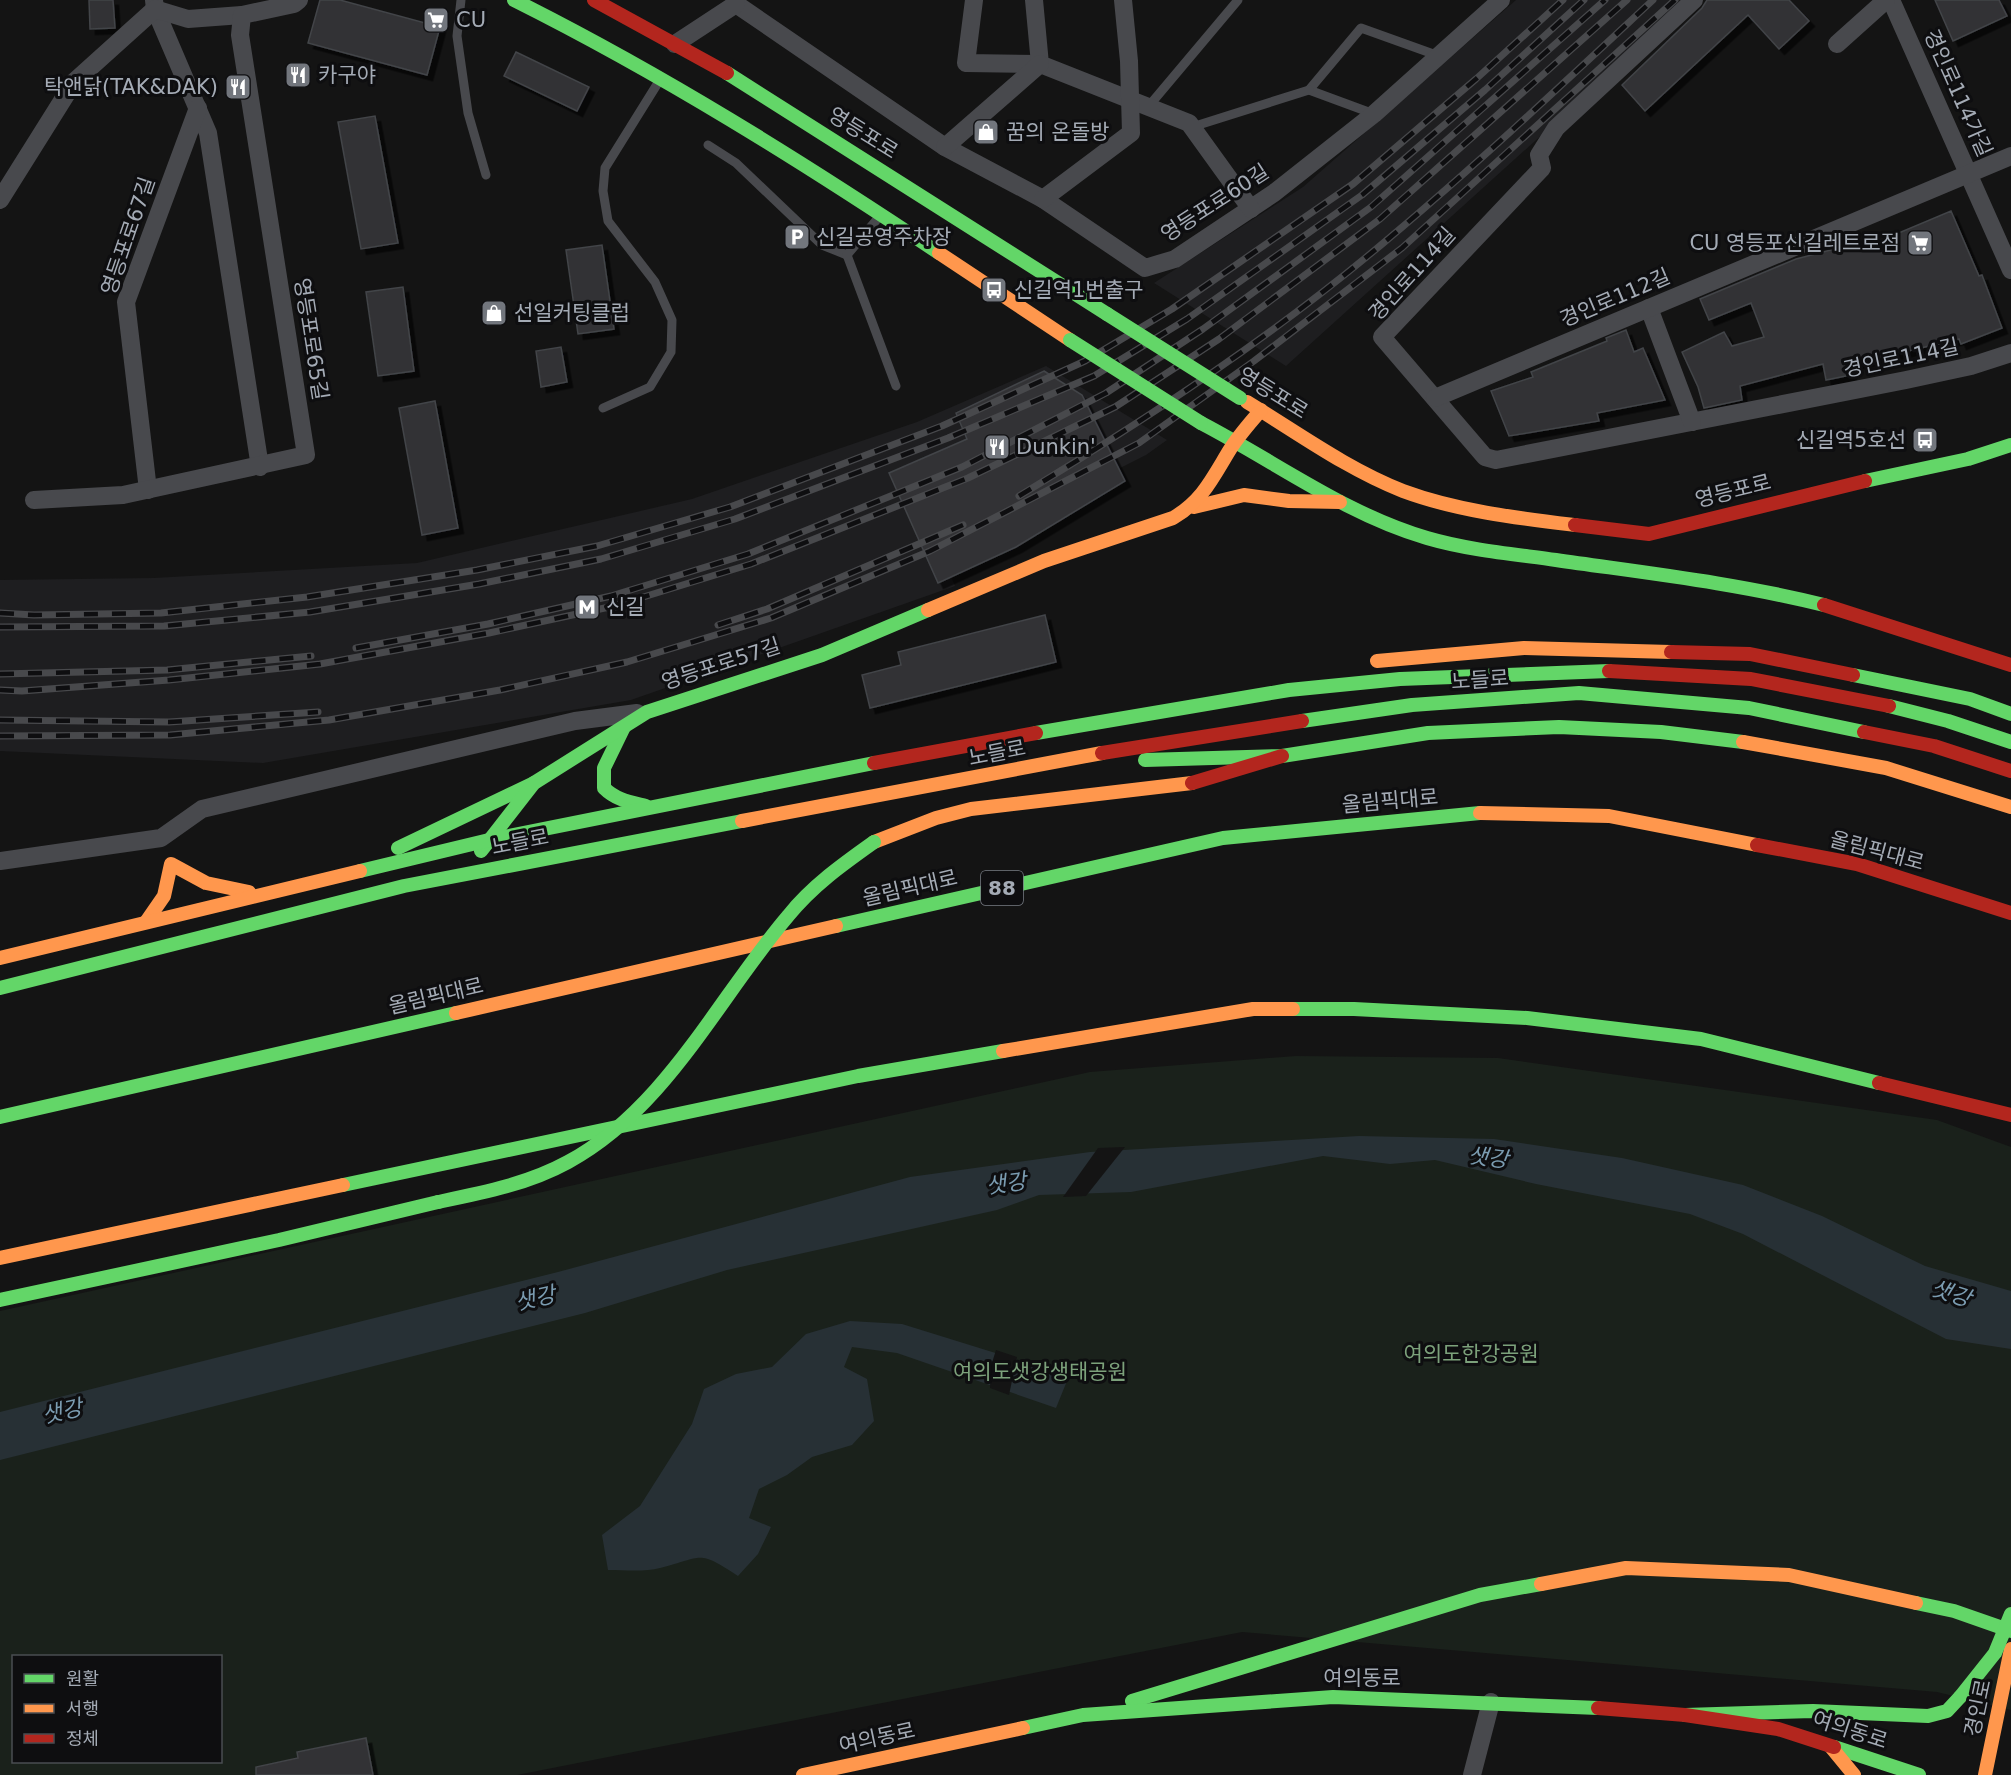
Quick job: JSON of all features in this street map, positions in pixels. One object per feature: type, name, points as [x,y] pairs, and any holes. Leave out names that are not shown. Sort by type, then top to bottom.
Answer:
[{"type":"main road","points":[[514,0],[571,27],[662,76],[751,130],[1200,423],[1236,440],[1342,502],[1378,520],[1426,538],[1481,550],[1759,590],[1854,610],[2011,665]]},
{"type":"main road","name":"영등포로","points":[[594,0],[743,82],[1240,398],[1355,469],[1404,491],[1462,508],[1533,520],[1649,534],[1833,488],[1968,459],[2011,446]]},
{"type":"main road","name":"영등포로57길","points":[[647,712],[822,655],[1044,561],[1173,518],[1194,507],[1213,482],[1236,440],[1261,410]]},
{"type":"main road","points":[[1194,507],[1244,495],[1289,501],[1342,502]]},
{"type":"main road","points":[[1605,542],[1649,534]]},
{"type":"main road","points":[[1527,555],[1572,548]]},
{"type":"main road","points":[[1362,663],[1524,648],[1750,654],[1970,699],[2011,714]]},
{"type":"main road","name":"노들로","points":[[0,958],[489,840],[938,750],[1289,690],[1400,679],[1597,670],[1751,679],[1846,696],[1948,721],[2011,742]]},
{"type":"main road","name":"노들로","points":[[0,988],[404,886],[1162,742],[1412,705],[1579,693],[1749,708],[1934,746],[2011,771]]},
{"type":"main road","points":[[938,750],[1151,699]]},
{"type":"main road","points":[[329,878],[404,846],[534,783],[647,712]]},
{"type":"main road","points":[[624,727],[605,764],[602,780],[606,792],[619,802],[652,807]]},
{"type":"main road","points":[[1070,761],[1282,756],[1428,733],[1559,727],[1661,732],[1755,742],[1886,768],[2011,807]]},
{"type":"main road","points":[[0,1300],[279,1240],[482,1193],[533,1177],[584,1154],[639,1108],[728,997],[788,915],[825,876],[874,842],[936,818],[971,809],[1188,784],[1282,756]]},
{"type":"main road","points":[[465,874],[534,783]]},
{"type":"main road","name":"올림픽대로","points":[[0,1117],[1234,837],[1481,813],[1609,816],[1857,864],[2011,913]]},
{"type":"main road","points":[[146,922],[159,910],[166,893],[171,864],[206,883],[258,894]]},
{"type":"main road","points":[[0,1258],[858,1076],[1253,1009],[1354,1009],[1527,1018],[1701,1039],[2011,1115]]},
{"type":"main road","points":[[1083,1715],[1480,1595],[1626,1568],[1789,1575],[1954,1611],[2011,1631]]},
{"type":"main road","points":[[1685,1715],[1813,1711],[1928,1716],[1947,1711],[1995,1653],[2011,1614]]},
{"type":"main road","name":"경인로","points":[[1985,1775],[2011,1649]]},
{"type":"main road","name":"여의동로","points":[[803,1775],[1083,1715],[1333,1698],[1491,1702],[1685,1715],[1778,1729],[1919,1775]]},
{"type":"main road","points":[[1831,1747],[1854,1775]]},
{"type":"street","points":[[154,5],[188,20],[242,15],[294,4],[299,0]]},
{"type":"street","points":[[974,0],[966,63],[1040,64],[1189,123],[1251,209]]},
{"type":"street","points":[[1034,0],[1040,64]]},
{"type":"street","points":[[1043,199],[1131,132],[1123,0]]},
{"type":"street","name":"영등포로60길","points":[[675,44],[736,2],[945,147],[1043,199],[1145,268],[1175,259],[1251,209],[1374,114],[1501,0]]},
{"type":"street","name":"경인로114길","points":[[1694,0],[1556,128],[1539,154],[1542,168],[1382,338],[1485,457],[1496,460],[1950,371],[2011,353]]},
{"type":"street","points":[[1837,45],[1886,0]]},
{"type":"street","name":"경인로114가길","points":[[1892,0],[2011,270]]},
{"type":"street","points":[[154,5],[208,133],[260,467]]},
{"type":"street","points":[[0,200],[74,82],[154,5]]},
{"type":"street","name":"영등포로65길","points":[[34,500],[123,495],[260,467],[306,455],[240,35],[242,15]]},
{"type":"street","points":[[945,147],[1040,64]]},
{"type":"street","name":"영등포로67길","points":[[148,490],[126,302],[198,108]]},
{"type":"street","name":"경인로112길","points":[[1435,398],[2011,156]]},
{"type":"street","points":[[1649,309],[1692,422]]},
{"type":"street","name":"영등포로57길","points":[[162,838],[202,809],[575,721],[647,712]]},
{"type":"street","points":[[0,861],[162,838],[171,864]]},
{"type":"street","points":[[1472,1775],[1491,1702]]},
{"type":"lane","points":[[461,0],[457,36],[468,113],[486,175]]},
{"type":"lane","points":[[1148,107],[1238,0]]},
{"type":"lane","points":[[1192,128],[1308,90],[1361,28],[1439,56]]},
{"type":"lane","points":[[603,408],[650,387],[671,352],[672,320],[655,282],[608,221],[603,191],[605,168],[662,76]]},
{"type":"lane","points":[[1308,90],[1374,114]]},
{"type":"lane","points":[[708,145],[736,163],[822,244],[847,255],[896,386]]},
{"type":"lane","points":[[847,255],[881,216]]},
{"type":"shaded area","points":[[1516,0],[1691,0],[1286,366],[1154,283],[1303,187]]},
{"type":"shaded area","points":[[1046,366],[1167,440],[1146,455],[943,557],[955,586],[631,700],[263,763],[0,751],[0,580],[154,578],[417,563],[692,499],[917,422]]},
{"type":"green space","name":"여의도한강공원","points":[[1296,1056],[1498,1058],[1937,1120],[2011,1147],[2011,1710],[1937,1692],[1242,1632],[517,1775],[0,1775],[0,1311],[1090,1072]]},
{"type":"water","name":"샛강","points":[[1359,1136],[1494,1139],[1622,1158],[1743,1185],[1822,1216],[1925,1266],[2011,1291],[2011,1349],[1946,1339],[1743,1234],[1690,1214],[1536,1184],[1435,1160],[1390,1164],[1323,1156],[1131,1192],[1039,1195],[997,1210],[727,1270],[585,1313],[0,1460],[0,1412],[558,1272],[910,1177],[1090,1152]]},
{"type":"water","points":[[850,1321],[902,1324],[1069,1376],[1056,1408],[897,1353],[852,1347],[844,1367],[867,1379],[874,1421],[852,1445],[812,1457],[787,1475],[759,1489],[749,1518],[771,1527],[758,1554],[738,1576],[715,1562],[700,1558],[654,1569],[608,1570],[602,1535],[640,1506],[692,1424],[704,1389],[736,1374],[772,1367],[806,1334]]},
{"type":"pier","points":[[1125,1147],[1086,1196],[1063,1197],[1098,1148]]},
{"type":"pier","points":[[996,1350],[1017,1357],[1009,1395],[990,1388],[991,1366]]},
{"type":"building","points":[[89,0],[113,0],[115,28],[90,29]]},
{"type":"building","points":[[320,0],[340,0],[440,27],[427,75],[308,43]]},
{"type":"building","points":[[1707,0],[1789,0],[1809,21],[1779,49],[1748,15],[1645,111],[1622,85],[1702,8]]},
{"type":"building","points":[[1935,0],[1999,0],[2007,16],[1953,41]]},
{"type":"building","points":[[516,52],[589,87],[577,111],[504,76]]},
{"type":"building","points":[[375,116],[398,243],[361,249],[338,122]]},
{"type":"building","points":[[1951,211],[1979,276],[1982,275],[2002,328],[1961,344],[1959,339],[1849,365],[1851,375],[1826,380],[1823,364],[1740,386],[1742,400],[1704,408],[1698,387],[1682,352],[1724,332],[1732,346],[1764,337],[1751,303],[1709,320],[1700,299],[1796,259],[1854,244],[1856,251]]},
{"type":"building","points":[[602,245],[614,329],[578,334],[566,250]]},
{"type":"building","points":[[403,287],[414,371],[378,376],[366,292]]},
{"type":"building","points":[[1626,330],[1634,352],[1643,348],[1665,400],[1597,413],[1599,421],[1509,436],[1491,391],[1533,377],[1531,372],[1607,341],[1606,338]]},
{"type":"building","points":[[561,347],[567,382],[541,387],[536,351]]},
{"type":"building","points":[[1044,371],[1082,395],[1125,481],[1016,547],[938,583],[889,473],[967,439],[956,413]]},
{"type":"building","points":[[435,401],[458,528],[422,535],[399,408]]},
{"type":"building","points":[[1045,615],[1056,662],[870,708],[862,675],[901,665],[898,652]]},
{"type":"building","points":[[366,1738],[373,1775],[256,1775],[256,1767],[298,1758],[297,1752]]},
{"type":"railway","points":[[0,613],[34,615],[161,613],[307,597],[477,570],[597,546],[730,507],[942,426],[1085,361],[1172,309],[1353,184],[1476,79],[1563,0]]},
{"type":"railway","points":[[0,627],[164,626],[310,612],[479,584],[601,559],[735,519],[948,438],[1094,376],[1187,319],[1362,195],[1485,90],[1584,0]]},
{"type":"railway","points":[[356,648],[488,624],[611,596],[748,554],[962,467],[1106,393],[1203,329],[1371,207],[1605,0]]},
{"type":"railway","points":[[0,690],[22,691],[169,680],[320,664],[489,633],[614,606],[751,564],[968,478],[1115,407],[1219,339],[1380,219],[1627,0]]},
{"type":"railway","points":[[1019,496],[1164,405],[1305,306],[1427,206],[1493,148],[1653,0]]},
{"type":"railway","points":[[0,736],[170,735],[329,720],[500,690],[627,662],[771,618],[930,551],[1139,443],[1254,361],[1402,248],[1675,0]]},
{"type":"railway","points":[[718,625],[767,609],[963,525]]},
{"type":"railway","points":[[0,674],[167,670],[311,656]]},
{"type":"railway","points":[[0,720],[169,722],[318,712]]},
{"type":"traffic: fast","points":[[514,0],[677,88],[835,185],[939,253]]},
{"type":"traffic: fast","points":[[727,73],[1107,314]]},
{"type":"traffic: fast","points":[[1107,314],[1240,398]]},
{"type":"traffic: fast","points":[[1070,340],[1201,423]]},
{"type":"traffic: fast","points":[[1201,423],[1339,501],[1397,528],[1427,538],[1458,546],[1724,585],[1824,605]]},
{"type":"traffic: fast","points":[[1865,481],[1968,459],[2011,445]]},
{"type":"traffic: fast","points":[[481,851],[534,783],[647,712],[822,655],[928,610]]},
{"type":"traffic: fast","points":[[1036,733],[1289,690],[1400,679],[1609,671]]},
{"type":"traffic: fast","points":[[1853,675],[1970,699],[2011,714]]},
{"type":"traffic: fast","points":[[1302,721],[1412,705],[1579,693],[1749,708],[1864,732]]},
{"type":"traffic: fast","points":[[1889,706],[1948,721],[2011,742]]},
{"type":"traffic: fast","points":[[624,727],[604,768],[604,788],[618,798],[646,806]]},
{"type":"traffic: fast","points":[[1145,760],[1282,756],[1428,733],[1559,727],[1661,732],[1743,742]]},
{"type":"traffic: fast","points":[[360,871],[489,840],[874,763]]},
{"type":"traffic: fast","points":[[398,848],[534,783]]},
{"type":"traffic: fast","points":[[836,926],[1223,838],[1480,813]]},
{"type":"traffic: fast","points":[[0,988],[404,886],[742,821]]},
{"type":"traffic: fast","points":[[438,1202],[521,1182],[553,1170],[603,1140],[634,1113],[689,1050],[762,948],[797,905],[828,876],[874,842]]},
{"type":"traffic: fast","points":[[1293,1009],[1354,1009],[1527,1018],[1701,1039],[1879,1083]]},
{"type":"traffic: fast","points":[[0,1117],[456,1013]]},
{"type":"traffic: fast","points":[[343,1185],[858,1076],[1003,1051]]},
{"type":"traffic: fast","points":[[0,1300],[279,1240],[438,1202]]},
{"type":"traffic: fast","points":[[1132,1701],[1480,1595],[1541,1584]]},
{"type":"traffic: fast","points":[[1916,1603],[1954,1611],[2011,1631]]},
{"type":"traffic: fast","points":[[1960,1697],[1995,1653],[2011,1614]]},
{"type":"traffic: fast","points":[[1023,1728],[1083,1715],[1333,1697],[1598,1708]]},
{"type":"traffic: fast","points":[[1685,1715],[1813,1711],[1928,1716],[1947,1711],[1960,1697]]},
{"type":"traffic: fast","points":[[1834,1747],[1919,1775]]},
{"type":"traffic: slow","points":[[939,253],[1070,340]]},
{"type":"traffic: slow","points":[[1247,402],[1342,461],[1403,491],[1466,509],[1575,525]]},
{"type":"traffic: slow","points":[[928,610],[1044,561],[1173,518],[1199,497],[1236,440],[1261,410]]},
{"type":"traffic: slow","points":[[1194,507],[1244,495],[1289,501],[1340,502]]},
{"type":"traffic: slow","points":[[1377,661],[1524,648],[1671,652]]},
{"type":"traffic: slow","points":[[1743,742],[1886,768],[2011,807]]},
{"type":"traffic: slow","points":[[742,821],[1102,753]]},
{"type":"traffic: slow","points":[[874,842],[936,818],[971,809],[1192,783]]},
{"type":"traffic: slow","points":[[1480,813],[1609,816],[1757,845]]},
{"type":"traffic: slow","points":[[146,922],[164,896],[171,864],[206,883],[249,892]]},
{"type":"traffic: slow","points":[[0,958],[360,871]]},
{"type":"traffic: slow","points":[[456,1013],[836,926]]},
{"type":"traffic: slow","points":[[1003,1051],[1253,1009],[1293,1009]]},
{"type":"traffic: slow","points":[[0,1258],[343,1185]]},
{"type":"traffic: slow","points":[[1541,1584],[1626,1568],[1789,1575],[1916,1603]]},
{"type":"traffic: slow","points":[[1985,1775],[2011,1649]]},
{"type":"traffic: slow","points":[[803,1775],[1023,1728]]},
{"type":"traffic: slow","points":[[1831,1747],[1854,1775]]},
{"type":"traffic: jam","points":[[594,0],[727,73]]},
{"type":"traffic: jam","points":[[1575,525],[1649,534],[1865,481]]},
{"type":"traffic: jam","points":[[1824,605],[2011,665]]},
{"type":"traffic: jam","points":[[1671,652],[1750,654],[1853,675]]},
{"type":"traffic: jam","points":[[1609,671],[1751,679],[1889,706]]},
{"type":"traffic: jam","points":[[1102,753],[1302,721]]},
{"type":"traffic: jam","points":[[1864,732],[1934,746],[2011,771]]},
{"type":"traffic: jam","points":[[874,763],[1036,733]]},
{"type":"traffic: jam","points":[[1192,783],[1282,756]]},
{"type":"traffic: jam","points":[[1757,845],[1857,864],[2011,913]]},
{"type":"traffic: jam","points":[[1879,1083],[2011,1115]]},
{"type":"traffic: jam","points":[[1598,1708],[1685,1715],[1778,1729],[1834,1747]]},
{"type":"place","name":"CU","points":[[436,20]]},
{"type":"place","name":"카구야","points":[[298,75]]},
{"type":"place","name":"탁앤닭(TAK&DAK)","points":[[238,87]]},
{"type":"place","name":"꿈의 온돌방","points":[[986,132]]},
{"type":"place","name":"신길공영주차장","points":[[797,237]]},
{"type":"place","name":"CU 영등포신길레트로점","points":[[1920,243]]},
{"type":"place","name":"신길역1번출구","points":[[994,290]]},
{"type":"place","name":"선일커팅클럽","points":[[494,313]]},
{"type":"place","name":"신길역5호선","points":[[1925,440]]},
{"type":"place","name":"Dunkin'","points":[[997,447]]},
{"type":"place","name":"신길","points":[[587,607]]},
{"type":"park label","name":"여의도샛강생태공원","points":[[1040,1372]]}]
